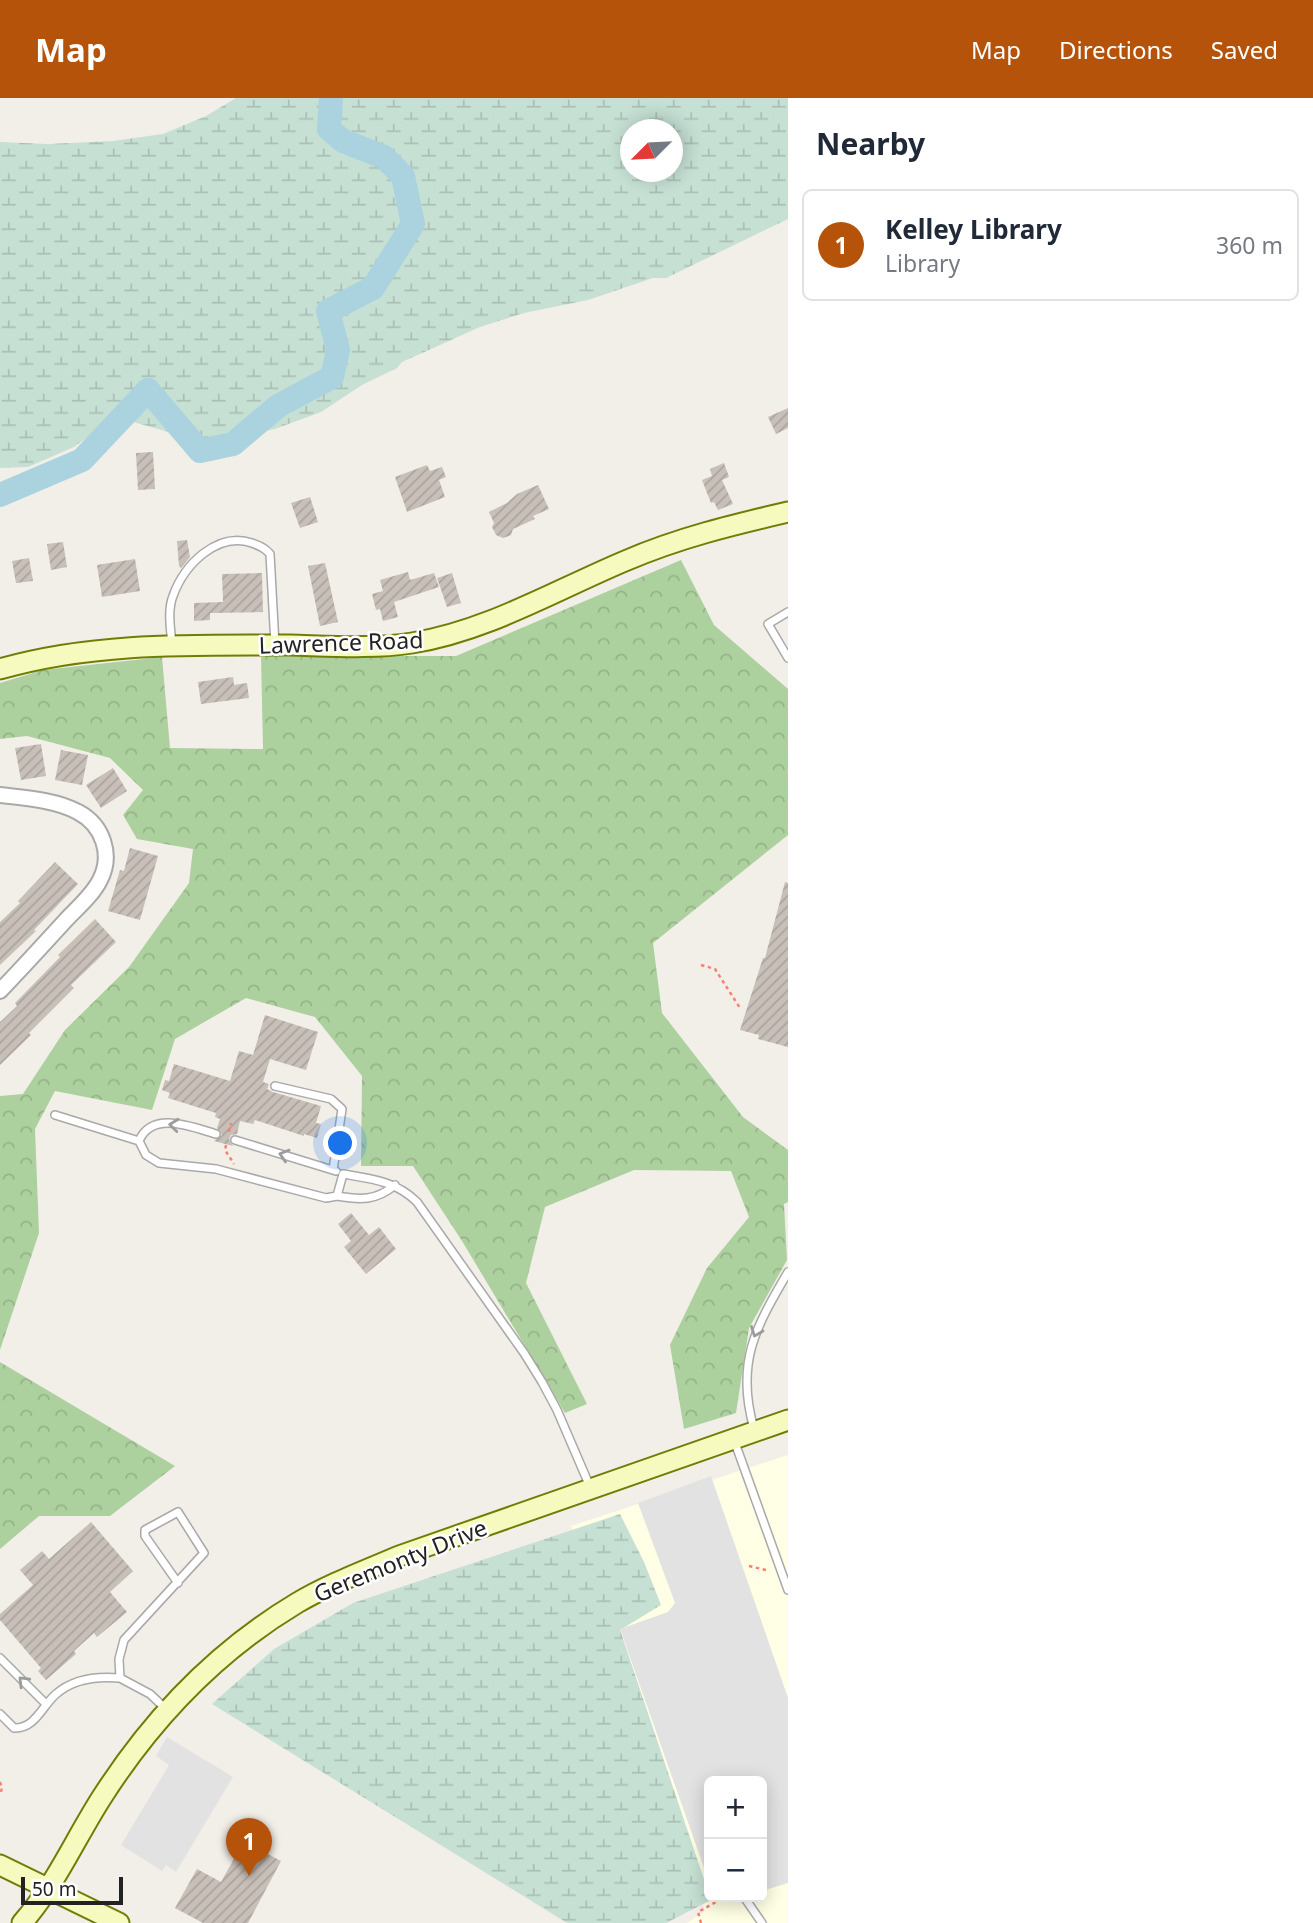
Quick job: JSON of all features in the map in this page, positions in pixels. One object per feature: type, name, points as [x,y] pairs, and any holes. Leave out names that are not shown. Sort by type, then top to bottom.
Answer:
[{"type":"street","name":"Lawrence Road","points":[[0,670],[30,660],[93,651],[172,646],[409,643],[441,637],[511,612],[675,541],[788,512]]},
{"type":"street","points":[[0,794],[67,807],[79,812],[98,828],[106,859],[100,880],[87,898],[0,991]]},
{"type":"street","name":"Geremonty Drive","points":[[22,1923],[38,1906],[115,1777],[168,1710],[197,1679],[234,1647],[298,1602],[340,1580],[399,1556],[788,1420]]},
{"type":"street","points":[[0,1865],[118,1923]]},
{"type":"lane","points":[[172,646],[170,613],[176,591],[204,552],[213,545],[235,540],[262,546],[270,554],[275,645]]},
{"type":"lane","points":[[788,612],[768,624],[788,658]]},
{"type":"lane","points":[[275,1086],[331,1099],[342,1109],[333,1170]]},
{"type":"lane","points":[[55,1115],[139,1141],[146,1155],[159,1163],[216,1169],[326,1198],[337,1196],[363,1200],[385,1194],[395,1185]]},
{"type":"lane","points":[[139,1141],[149,1128],[166,1122],[216,1134]]},
{"type":"lane","points":[[235,1140],[344,1174],[387,1182],[409,1194],[429,1217],[524,1353],[557,1410],[591,1489]]},
{"type":"lane","points":[[337,1196],[344,1174]]},
{"type":"lane","points":[[755,1432],[747,1394],[751,1345],[760,1320],[788,1272]]},
{"type":"lane","points":[[734,1439],[788,1590]]},
{"type":"lane","points":[[120,1678],[119,1659],[124,1640],[178,1583],[204,1553],[178,1513],[145,1530],[145,1536],[178,1583]]},
{"type":"lane","points":[[0,1658],[46,1704]]},
{"type":"lane","points":[[0,1714],[14,1728],[20,1728],[33,1721],[56,1693],[76,1682],[97,1678],[120,1678],[150,1694],[168,1710]]},
{"type":"lane","points":[[747,1902],[762,1923]]},
{"type":"path","points":[[701,965],[715,969],[740,1008]]},
{"type":"path","points":[[749,1566],[766,1570]]},
{"type":"path","points":[[0,1782],[0,1795]]},
{"type":"path","points":[[701,1923],[698,1912],[714,1902]]},
{"type":"shaded area","points":[[788,1455],[788,1923],[687,1923],[705,1911],[571,1526]]},
{"type":"shaded area","points":[[711,1476],[788,1698],[788,1883],[767,1889],[767,1776],[704,1776],[704,1868],[620,1629],[668,1612],[675,1603],[638,1503]]},
{"type":"shaded area","points":[[167,1737],[233,1777],[176,1872],[166,1865],[162,1871],[121,1845],[169,1765],[156,1756]]},
{"type":"green space","points":[[236,98],[788,98],[788,219],[666,278],[653,278],[588,300],[524,313],[480,327],[402,362],[397,368],[362,385],[321,412],[275,429],[227,438],[196,440],[116,417],[74,447],[28,467],[0,468],[0,142],[48,144],[113,141],[163,134],[206,116]]},
{"type":"green space","points":[[681,560],[714,625],[788,689],[788,835],[653,943],[662,1013],[743,1117],[788,1150],[788,1202],[784,1204],[787,1260],[749,1328],[736,1413],[684,1429],[670,1345],[707,1268],[749,1217],[731,1171],[634,1170],[545,1207],[526,1283],[587,1404],[565,1413],[462,1241],[413,1166],[361,1166],[362,1076],[315,1017],[246,998],[175,1039],[152,1110],[55,1091],[35,1129],[39,1233],[0,1350],[0,1096],[23,1094],[65,1030],[129,967],[189,883],[193,849],[137,839],[123,815],[143,790],[110,758],[27,736],[0,739],[0,683],[43,670],[162,657],[170,748],[263,749],[261,656],[456,656]]},
{"type":"green space","points":[[0,1362],[175,1466],[110,1516],[39,1516],[0,1549]]},
{"type":"green space","points":[[620,1514],[644,1562],[661,1605],[620,1630],[704,1879],[704,1902],[707,1902],[666,1923],[567,1923],[212,1704],[274,1649],[353,1603]]},
{"type":"building","points":[[788,408],[788,428],[776,434],[768,417]]},
{"type":"building","points":[[153,452],[155,489],[138,490],[136,453]]},
{"type":"building","points":[[724,463],[729,477],[722,480],[733,504],[718,510],[714,502],[711,503],[702,480],[712,476],[710,469]]},
{"type":"building","points":[[427,465],[430,471],[442,467],[446,477],[439,480],[445,497],[407,512],[395,477]]},
{"type":"building","points":[[538,485],[549,509],[513,529],[511,535],[503,538],[496,535],[489,512],[507,503],[517,494]]},
{"type":"building","points":[[310,497],[318,522],[300,528],[291,503]]},
{"type":"building","points":[[187,540],[190,557],[181,568],[177,541]]},
{"type":"building","points":[[63,542],[67,567],[51,570],[47,544]]},
{"type":"building","points":[[29,558],[33,581],[16,583],[12,561]]},
{"type":"building","points":[[135,559],[140,591],[102,597],[97,565]]},
{"type":"building","points":[[325,563],[338,622],[320,626],[308,566]]},
{"type":"building","points":[[408,572],[410,580],[434,573],[439,587],[394,602],[398,617],[383,621],[380,609],[376,610],[372,594],[383,591],[380,580]]},
{"type":"building","points":[[262,573],[263,612],[210,613],[210,620],[194,621],[194,603],[223,602],[222,574]]},
{"type":"building","points":[[452,573],[461,603],[447,607],[437,578]]},
{"type":"building","points":[[233,677],[234,685],[247,683],[249,698],[201,704],[198,682]]},
{"type":"building","points":[[41,744],[46,776],[21,780],[15,748]]},
{"type":"building","points":[[61,750],[88,755],[82,785],[55,780]]},
{"type":"building","points":[[113,768],[127,791],[101,808],[86,785]]},
{"type":"building","points":[[130,848],[158,856],[140,920],[108,911],[120,870],[124,871]]},
{"type":"building","points":[[55,862],[78,884],[34,930],[36,931],[0,965],[0,922]]},
{"type":"building","points":[[785,882],[788,883],[788,1047],[758,1039],[759,1035],[740,1030],[765,958]]},
{"type":"building","points":[[95,919],[116,942],[71,985],[74,988],[0,1065],[0,1022],[60,957],[58,955]]},
{"type":"building","points":[[265,1015],[318,1032],[306,1070],[270,1059],[263,1082],[269,1084],[267,1089],[273,1092],[321,1106],[316,1123],[321,1124],[317,1138],[255,1120],[253,1124],[240,1121],[237,1134],[231,1135],[229,1139],[233,1146],[214,1141],[222,1135],[217,1128],[220,1119],[215,1117],[216,1113],[168,1098],[170,1093],[162,1090],[165,1080],[169,1081],[174,1064],[230,1081],[239,1051],[253,1055]]},
{"type":"building","points":[[351,1213],[369,1235],[379,1227],[396,1249],[366,1274],[344,1247],[351,1241],[338,1224]]},
{"type":"building","points":[[91,1522],[133,1571],[110,1592],[127,1612],[97,1637],[94,1633],[74,1651],[76,1654],[46,1680],[38,1671],[41,1668],[0,1620],[0,1614],[33,1585],[20,1570],[42,1551],[49,1559]]},
{"type":"building","points":[[244,1841],[281,1861],[248,1923],[203,1923],[175,1908],[197,1869],[221,1882]]},
{"type":"waterway","points":[[0,495],[82,460],[148,390],[200,451],[233,444],[278,406],[332,377],[338,350],[328,311],[373,288],[413,224],[403,176],[384,157],[343,141],[329,129],[331,98]]},
{"type":"place","name":"Kelley Library","points":[[249,1876]]}]
